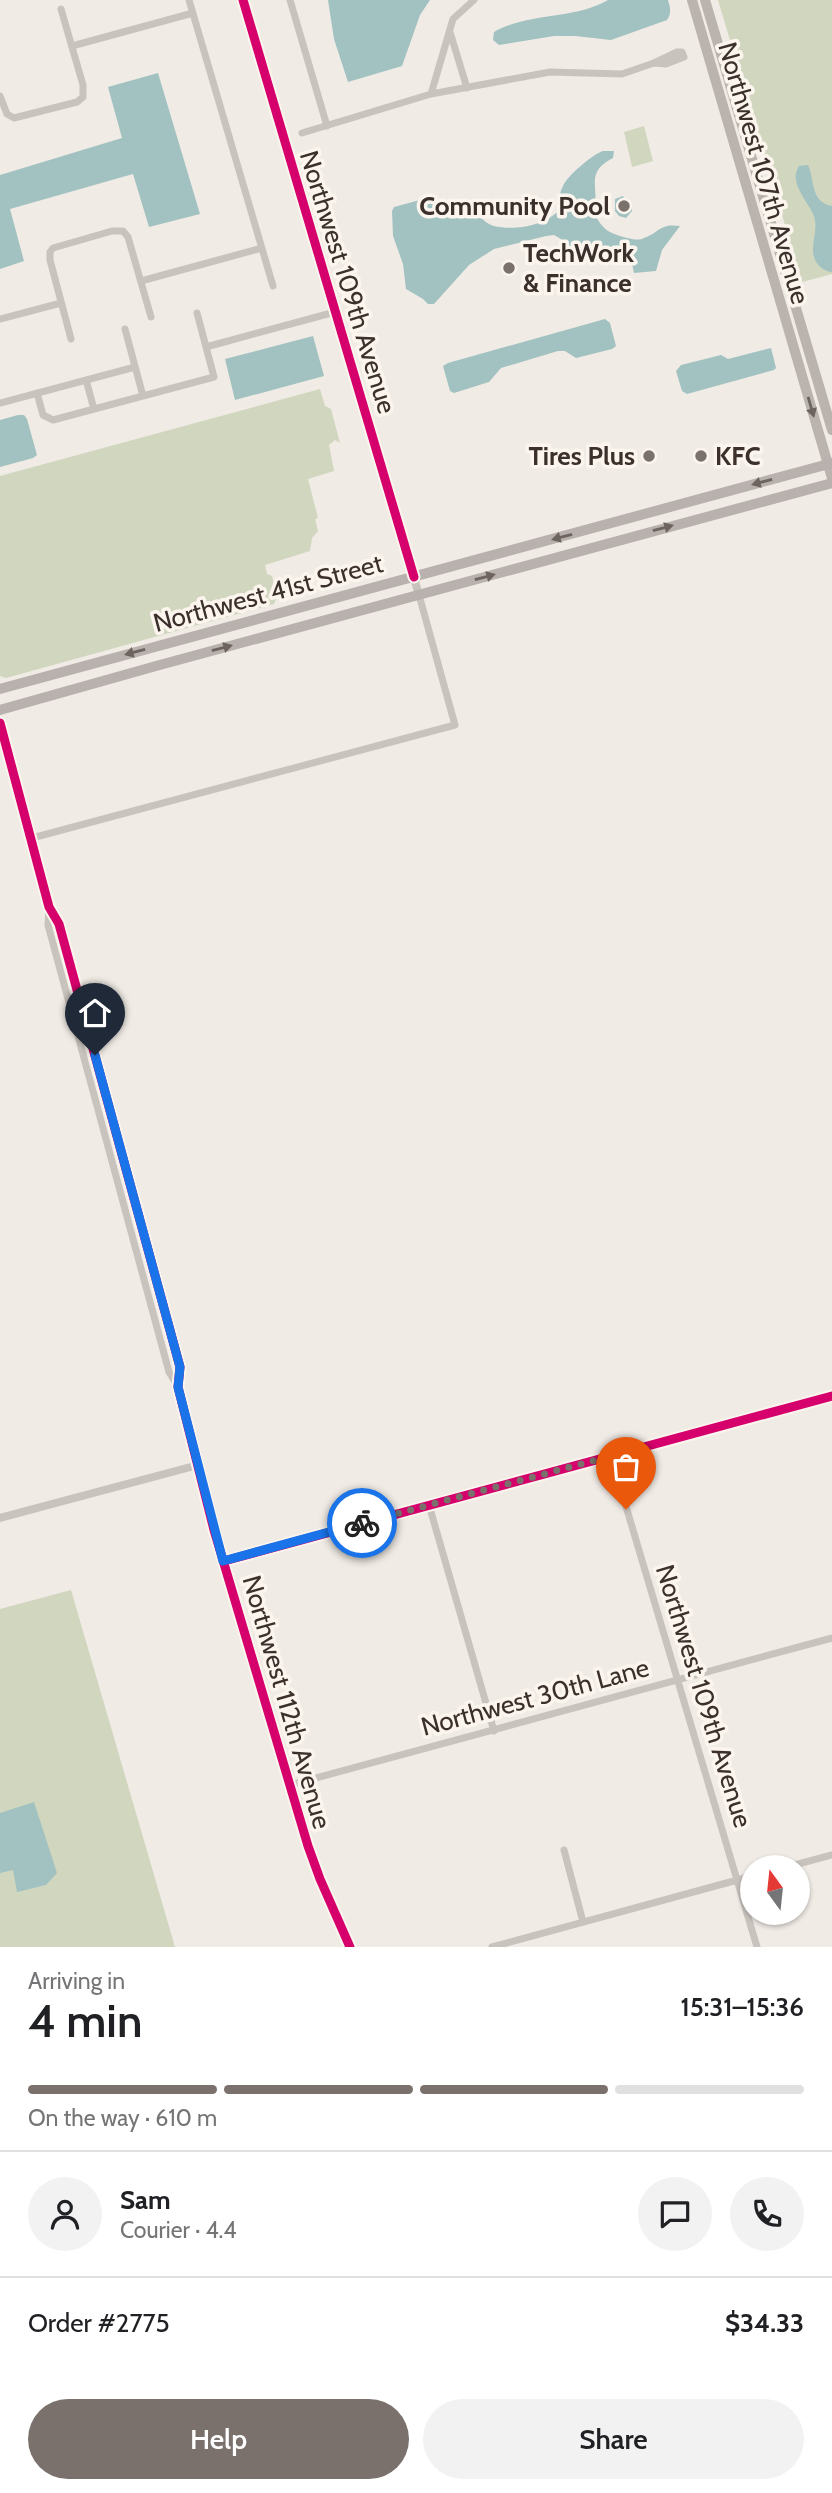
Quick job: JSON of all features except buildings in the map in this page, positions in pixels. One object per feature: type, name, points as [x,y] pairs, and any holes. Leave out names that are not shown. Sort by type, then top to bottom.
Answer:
[{"type":"main road","name":"Northwest 107th Avenue","points":[[692,0],[830,463],[832,478]]},
{"type":"main road","name":"Northwest 107th Avenue","points":[[705,0],[832,430]]},
{"type":"main road","name":"Northwest 41st Street","points":[[0,689],[830,463]]},
{"type":"main road","name":"Northwest 41st Street","points":[[0,710],[832,483]]},
{"type":"main road","name":"Northwest 41st Street","points":[[0,704],[130,669],[156,666]]},
{"type":"street","points":[[189,0],[273,286]]},
{"type":"street","name":"Northwest 109th Avenue","points":[[243,0],[419,595]]},
{"type":"street","points":[[289,0],[327,126]]},
{"type":"street","points":[[431,94],[455,15],[474,0]]},
{"type":"street","points":[[0,96],[5,112],[11,118],[21,118],[77,102],[84,94],[61,9]]},
{"type":"street","points":[[72,46],[193,13]]},
{"type":"street","points":[[450,31],[467,88]]},
{"type":"street","points":[[302,133],[431,94],[550,72],[617,75],[654,64]]},
{"type":"street","points":[[71,339],[49,253],[54,248],[113,231],[123,231],[129,239],[151,317]]},
{"type":"street","points":[[141,281],[262,248]]},
{"type":"street","points":[[0,319],[61,303]]},
{"type":"street","points":[[37,393],[41,412],[46,418],[56,419],[214,377],[197,313]]},
{"type":"street","points":[[206,347],[335,313]]},
{"type":"street","points":[[125,329],[143,396]]},
{"type":"street","points":[[0,403],[135,367]]},
{"type":"street","points":[[86,380],[94,409]]},
{"type":"street","points":[[32,838],[456,725],[419,595]]},
{"type":"street","points":[[0,723],[49,907],[48,925],[54,949],[169,1372],[178,1387],[198,1465],[0,1518]]},
{"type":"street","points":[[49,907],[60,924],[180,1367],[178,1387]]},
{"type":"street","points":[[223,1561],[832,1396]]},
{"type":"street","name":"Northwest 109th Avenue","points":[[611,1456],[757,1947]]},
{"type":"street","name":"Northwest 112th Avenue","points":[[198,1465],[223,1561],[313,1863],[350,1947]]},
{"type":"street","points":[[429,1505],[494,1731]]},
{"type":"street","name":"Northwest 30th Lane","points":[[290,1785],[832,1638]]},
{"type":"street","points":[[564,1850],[583,1922]]},
{"type":"street","points":[[810,1861],[832,1855]]},
{"type":"street","points":[[492,1947],[738,1881]]},
{"type":"green space","points":[[718,0],[832,0],[832,274],[802,282]]},
{"type":"green space","points":[[644,126],[653,161],[632,167],[624,132]]},
{"type":"green space","points":[[320,389],[325,406],[331,409],[340,443],[335,440],[329,445],[334,471],[308,479],[318,518],[315,519],[318,531],[312,538],[310,551],[265,565],[267,574],[272,576],[277,597],[274,604],[6,678],[0,676],[0,476]]},
{"type":"green space","points":[[71,1590],[175,1947],[0,1947],[0,1609]]},
{"type":"water","points":[[328,0],[430,0],[420,15],[402,66],[348,82],[334,39]]},
{"type":"water","points":[[608,0],[668,0],[670,15],[667,20],[611,40],[554,36],[499,45],[493,40],[494,32],[522,21],[581,11]]},
{"type":"water","points":[[158,73],[200,214],[149,227],[133,174],[10,209],[24,261],[0,269],[0,175],[122,138],[108,87]]},
{"type":"water","points":[[603,151],[614,151],[613,158],[599,169],[595,181],[594,212],[603,227],[615,234],[638,240],[664,227],[680,226],[662,250],[656,271],[634,273],[631,261],[625,253],[610,247],[570,253],[564,250],[561,239],[554,235],[494,249],[469,265],[434,304],[428,304],[406,289],[403,264],[393,236],[394,207],[431,197],[439,201],[450,215],[475,215],[491,225],[502,227],[529,226],[547,220],[560,209],[560,194],[565,182],[593,156]]},
{"type":"water","points":[[808,165],[814,190],[820,200],[832,206],[832,272],[822,268],[815,260],[814,216],[797,185],[796,172],[799,166]]},
{"type":"water","name":"Community Pool","points":[[623,196],[626,204],[631,204],[632,211],[626,218],[615,211],[615,199]]},
{"type":"water","points":[[605,319],[610,323],[616,346],[612,349],[576,358],[565,351],[558,351],[501,368],[489,382],[454,393],[450,391],[443,366],[448,363]]},
{"type":"water","points":[[313,336],[324,376],[235,400],[225,359]]},
{"type":"water","points":[[771,348],[776,368],[774,370],[687,394],[682,391],[676,371],[681,365],[721,355],[728,359]]},
{"type":"water","points":[[24,415],[27,419],[37,455],[0,467],[0,420]]},
{"type":"water","points":[[34,1802],[57,1873],[46,1885],[17,1892],[13,1870],[0,1873],[0,1813]]},
{"type":"cycle path","points":[[243,0],[414,577]]},
{"type":"cycle path","points":[[0,723],[49,907],[59,924],[180,1367],[178,1387],[214,1530],[308,1846],[350,1947]]},
{"type":"cycle path","points":[[224,1561],[832,1396]]},
{"type":"way so far","points":[[362,1523],[611,1456],[626,1509]]},
{"type":"place","name":"Community Pool","points":[[624,206]]},
{"type":"place","name":"TechWork & Finance","points":[[509,268]]},
{"type":"place","name":"Tires Plus","points":[[649,456]]},
{"type":"place","name":"KFC","points":[[701,456]]},
{"type":"route","points":[[95,1055],[180,1367],[178,1387],[223,1561],[362,1523]]}]
